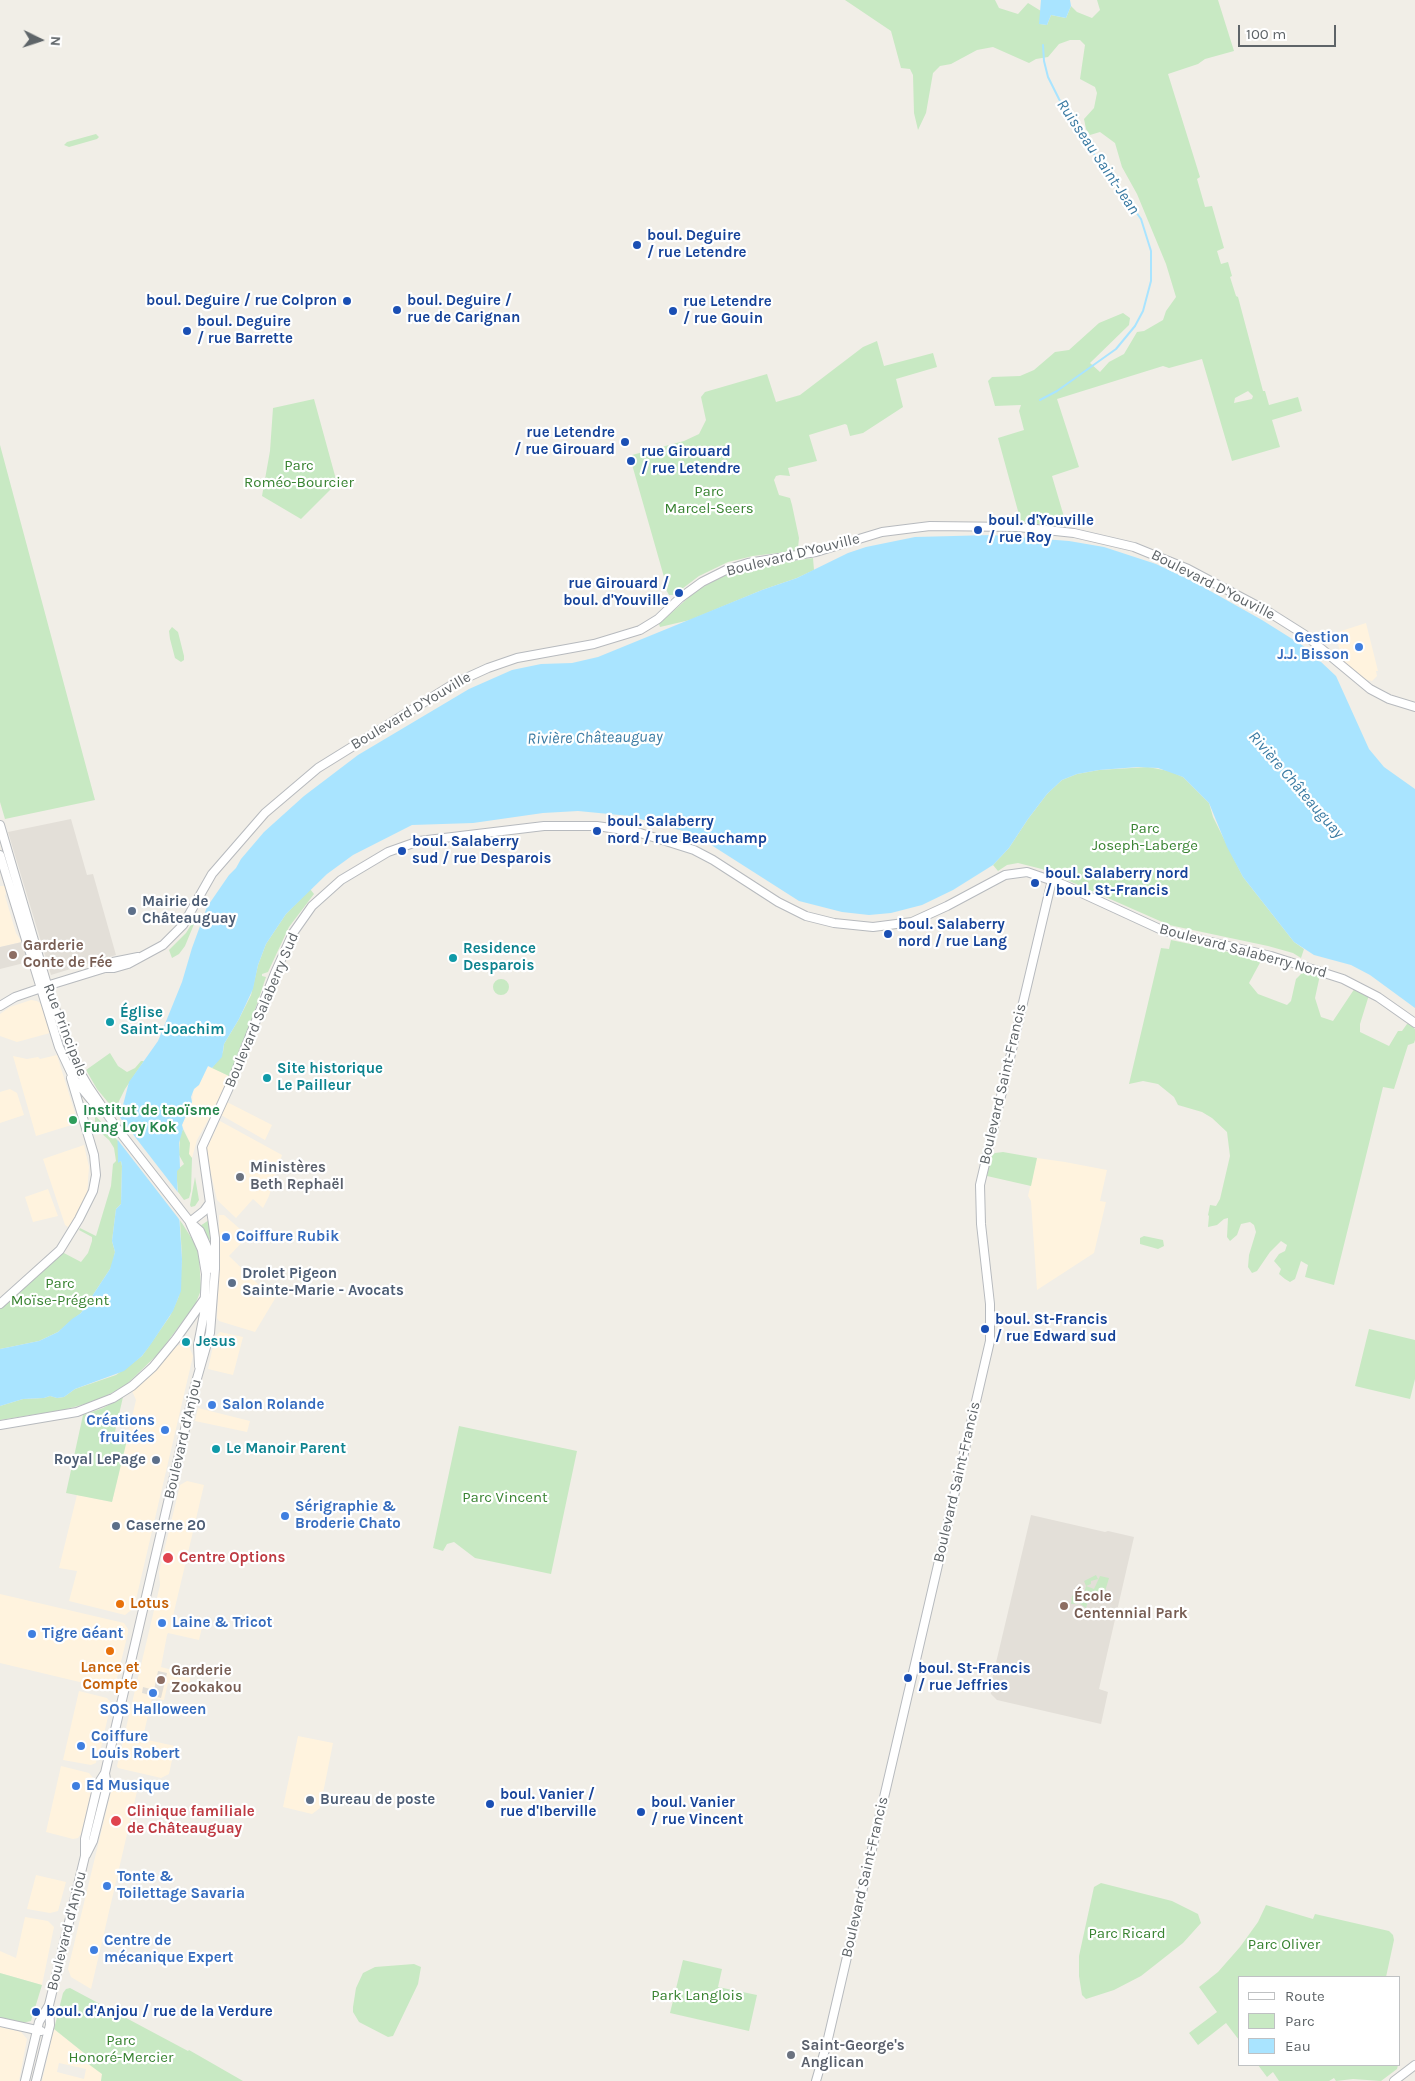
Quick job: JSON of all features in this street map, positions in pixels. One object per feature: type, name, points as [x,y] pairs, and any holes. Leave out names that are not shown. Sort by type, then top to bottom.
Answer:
[{"type":"street","name":"Boulevard D'Youville","points":[[0,1005],[42,986],[105,968],[113,962],[140,957],[156,950],[174,936],[183,925],[212,874],[259,819],[288,793],[333,758],[449,686],[512,659],[594,644],[631,633],[658,619],[680,598],[702,582],[726,570],[748,563],[816,552],[887,531],[930,526],[1018,527],[1074,532],[1134,547],[1183,566],[1274,615],[1305,635],[1370,689],[1396,702],[1415,707]]},
{"type":"street","name":"Rue Principale","points":[[0,825],[56,1038],[68,1069],[92,1147],[96,1171],[93,1191],[58,1252],[0,1304]]},
{"type":"street","name":"Boulevard Salaberry Nord","points":[[504,830],[580,825],[617,828],[642,833],[699,852],[799,914],[827,922],[858,926],[890,926],[912,922],[1009,874],[1027,872],[1052,880],[1164,931],[1271,956],[1344,979],[1378,997],[1415,1023]]},
{"type":"street","name":"Boulevard Salaberry Sud","points":[[206,1324],[216,1270],[213,1217],[209,1204],[202,1156],[203,1144],[230,1087],[288,943],[307,912],[325,893],[347,875],[393,850],[428,840],[504,830]]},
{"type":"street","name":"Rue Principale","points":[[0,855],[42,986],[77,1067],[116,1127]]},
{"type":"street","name":"Boulevard Saint-Francis","points":[[816,2081],[990,1341],[990,1304],[981,1224],[980,1186],[1052,880]]},
{"type":"street","name":"Rue Principale","points":[[68,1069],[83,1091],[116,1127]]},
{"type":"street","points":[[116,1127],[190,1222],[203,1254],[206,1274],[206,1324],[186,1325]]},
{"type":"street","points":[[190,1222],[204,1211],[209,1204]]},
{"type":"street","name":"Boulevard Salaberry Sud","points":[[190,1222],[199,1230],[206,1245],[214,1281]]},
{"type":"street","points":[[0,1425],[77,1412],[114,1398],[145,1374],[186,1325],[205,1298]]},
{"type":"street","name":"Boulevard d'Anjou","points":[[36,2081],[50,2025],[49,2005],[85,1856],[85,1839],[93,1803],[98,1784],[105,1773],[199,1369],[207,1347],[206,1324]]},
{"type":"street","name":"Boulevard d'Anjou","points":[[25,2081],[39,2022],[49,2005]]},
{"type":"street","points":[[0,2022],[48,2033]]},
{"type":"street","points":[[1394,2081],[1415,2065]]},
{"type":"shaded area","points":[[1366,623],[1378,671],[1376,671],[1377,676],[1372,681],[1364,679],[1339,657],[1341,655],[1335,633]]},
{"type":"shaded area","points":[[71,819],[87,875],[93,874],[116,955],[51,975],[8,832]]},
{"type":"shaded area","points":[[0,886],[5,886],[5,896],[16,933],[22,942],[0,947]]},
{"type":"shaded area","name":"Garderie Conte de Fée","points":[[22,942],[28,962],[0,969],[0,947]]},
{"type":"shaded area","points":[[31,1000],[41,1004],[50,1033],[17,1042],[0,1036],[0,1014],[10,1007]]},
{"type":"shaded area","points":[[57,1055],[78,1123],[36,1136],[13,1056],[27,1059],[38,1057],[40,1059]]},
{"type":"shaded area","points":[[208,1066],[229,1076],[197,1140],[192,1158],[189,1154],[190,1143],[182,1125],[192,1103],[193,1092],[197,1085],[199,1085]]},
{"type":"shaded area","points":[[10,1089],[17,1093],[24,1115],[0,1123],[0,1092]]},
{"type":"shaded area","points":[[227,1102],[272,1125],[265,1140],[221,1115]]},
{"type":"shaded area","points":[[220,1121],[282,1155],[269,1196],[263,1208],[253,1199],[236,1218],[217,1200],[207,1156],[207,1148]]},
{"type":"shaded area","points":[[84,1145],[89,1167],[87,1195],[72,1224],[68,1227],[65,1225],[43,1159]]},
{"type":"shaded area","points":[[1037,1158],[1107,1170],[1100,1201],[1106,1202],[1094,1253],[1037,1290],[1031,1201],[1028,1196]]},
{"type":"shaded area","points":[[48,1189],[58,1216],[33,1222],[25,1197]]},
{"type":"shaded area","points":[[219,1215],[224,1215],[248,1236],[229,1256],[259,1285],[258,1287],[276,1297],[255,1332],[219,1321],[217,1318]]},
{"type":"shaded area","points":[[220,1332],[243,1337],[233,1375],[208,1369],[215,1337]]},
{"type":"shaded area","points":[[182,1344],[189,1346],[193,1356],[134,1608],[125,1615],[69,1601],[77,1571],[59,1568],[77,1495],[112,1502],[136,1400],[132,1391],[177,1346]]},
{"type":"shaded area","points":[[198,1408],[250,1421],[247,1432],[195,1421]]},
{"type":"shaded area","points":[[187,1481],[204,1485],[173,1616],[203,1623],[199,1640],[168,1633],[167,1635],[161,1667],[191,1675],[188,1687],[168,1683],[164,1700],[152,1698],[143,1737],[148,1738],[148,1740],[175,1746],[169,1774],[161,1778],[118,1768],[117,1766],[160,1585],[159,1572],[180,1485]]},
{"type":"shaded area","name":"École Centennial Park","points":[[1031,1515],[1134,1537],[1099,1689],[1108,1692],[1101,1724],[997,1700],[991,1694],[990,1688]]},
{"type":"shaded area","points":[[0,1594],[124,1623],[128,1633],[115,1686],[109,1689],[0,1663]]},
{"type":"shaded area","name":"Garderie Zookakou","points":[[158,1671],[167,1673],[161,1698],[142,1693],[143,1687],[154,1690]]},
{"type":"shaded area","points":[[79,1691],[107,1698],[111,1703],[99,1757],[97,1757],[96,1763],[91,1765],[63,1760]]},
{"type":"shaded area","points":[[298,1736],[333,1743],[320,1808],[312,1814],[283,1807]]},
{"type":"shaded area","points":[[61,1766],[89,1773],[94,1779],[81,1834],[78,1838],[73,1839],[46,1832]]},
{"type":"shaded area","points":[[113,1783],[138,1787],[91,1989],[71,1977],[68,1969]]},
{"type":"shaded area","points":[[36,1875],[66,1882],[58,1911],[50,1913],[27,1909]]},
{"type":"shaded area","points":[[25,1917],[48,1921],[54,1927],[42,1985],[0,1973],[0,1951],[16,1958]]},
{"type":"shaded area","points":[[0,2027],[21,2032],[27,2039],[19,2081],[0,2081]]},
{"type":"shaded area","points":[[54,2029],[89,2057],[88,2063],[102,2074],[101,2081],[42,2081]],"holes":[[[59,2063],[86,2069],[84,2079],[57,2072]]]},
{"type":"green space","points":[[845,0],[995,0],[999,8],[1018,14],[1028,3],[1041,11],[1040,24],[1047,25],[1051,15],[1066,18],[1071,6],[1077,12],[1092,18],[1100,10],[1097,0],[1218,0],[1234,51],[1205,59],[1198,64],[1168,74],[1200,177],[1197,179],[1205,207],[1212,206],[1224,248],[1217,251],[1221,264],[1228,262],[1232,276],[1230,277],[1238,297],[1263,391],[1265,391],[1269,405],[1298,397],[1302,411],[1272,420],[1280,447],[1232,461],[1202,359],[1169,368],[1163,366],[1057,399],[1079,467],[1052,476],[1067,527],[1021,522],[998,438],[1024,430],[1019,411],[1021,405],[995,406],[988,381],[992,377],[1020,376],[1034,370],[1055,352],[1069,350],[1099,323],[1123,313],[1130,318],[1129,325],[1090,363],[1100,372],[1109,362],[1124,354],[1137,332],[1144,331],[1163,320],[1166,311],[1176,297],[1166,264],[1137,194],[1122,167],[1115,143],[1100,132],[1090,135],[1086,129],[1084,119],[1094,108],[1097,93],[1095,87],[1080,79],[1085,45],[1080,40],[1070,40],[1059,44],[1048,57],[1036,59],[1029,63],[993,47],[977,50],[951,64],[940,66],[933,73],[926,113],[918,130],[914,113],[913,75],[910,69],[901,68],[891,31]],"holes":[[[1248,391],[1253,396],[1252,399],[1234,403],[1235,398]]]},
{"type":"green space","points":[[96,134],[99,137],[97,139],[69,147],[64,145],[67,142]]},
{"type":"green space","name":"Parc Marcel-Seers","points":[[877,341],[884,366],[933,353],[937,367],[896,379],[903,407],[863,433],[850,436],[845,424],[809,435],[817,461],[788,468],[790,476],[776,476],[774,480],[779,495],[790,498],[799,538],[798,548],[794,551],[753,556],[728,562],[699,576],[674,595],[669,595],[664,586],[666,584],[631,461],[632,455],[684,441],[699,434],[706,420],[701,397],[705,392],[767,374],[776,402],[800,395],[863,347]]},
{"type":"green space","name":"Parc Roméo-Bourcier","points":[[314,399],[337,483],[301,519],[262,496],[270,451],[273,408]]},
{"type":"green space","points":[[0,445],[95,800],[5,819],[0,802]]},
{"type":"green space","points":[[813,558],[814,570],[797,578],[762,590],[690,620],[660,627],[659,624],[699,589],[724,576],[751,567]]},
{"type":"green space","points":[[172,627],[178,632],[184,656],[184,660],[181,662],[175,658],[170,639],[169,631]]},
{"type":"green space","name":"Parc Joseph-Laberge","points":[[1148,767],[1169,771],[1183,777],[1209,803],[1213,817],[1243,877],[1294,942],[1304,949],[1301,958],[1293,953],[1268,946],[1169,925],[1042,869],[1018,863],[1007,865],[998,871],[993,865],[1009,848],[1047,794],[1062,780],[1077,774],[1099,770]]},
{"type":"green space","points":[[310,889],[314,894],[289,927],[268,972],[262,974],[262,976],[266,977],[248,1031],[229,1076],[212,1068],[223,1052],[224,1044],[251,995],[258,965],[266,944],[286,914]]},
{"type":"green space","points":[[199,912],[185,946],[179,954],[172,958],[169,950],[186,933]]},
{"type":"green space","points":[[1171,940],[1262,959],[1249,983],[1258,994],[1287,1005],[1291,1001],[1296,979],[1302,973],[1309,972],[1320,975],[1315,998],[1321,1017],[1333,1021],[1355,988],[1369,995],[1360,1024],[1360,1032],[1389,1046],[1398,1031],[1402,1031],[1407,1024],[1410,1024],[1415,1029],[1414,1043],[1408,1045],[1394,1089],[1383,1087],[1334,1285],[1305,1277],[1308,1265],[1301,1261],[1295,1279],[1290,1282],[1285,1279],[1279,1274],[1281,1269],[1274,1261],[1279,1254],[1285,1251],[1287,1245],[1281,1241],[1270,1252],[1257,1271],[1252,1273],[1248,1267],[1249,1255],[1256,1232],[1254,1225],[1250,1222],[1241,1224],[1237,1235],[1230,1241],[1227,1237],[1228,1218],[1217,1225],[1208,1227],[1210,1205],[1216,1206],[1220,1199],[1230,1156],[1227,1132],[1212,1118],[1202,1112],[1178,1105],[1174,1097],[1158,1084],[1143,1081],[1129,1084],[1161,948],[1169,949]]},
{"type":"green space","points":[[501,979],[507,981],[509,987],[507,993],[501,995],[495,993],[493,987],[495,981]]},
{"type":"green space","points":[[110,1053],[118,1066],[127,1072],[135,1068],[141,1061],[144,1061],[125,1089],[119,1101],[117,1113],[97,1089],[86,1070]]},
{"type":"green space","name":"Parc Moïse-Prégent","points":[[95,1115],[118,1141],[118,1162],[121,1161],[122,1166],[121,1204],[116,1209],[112,1241],[115,1252],[112,1266],[81,1313],[58,1332],[39,1341],[0,1349],[0,1308],[62,1252],[81,1262],[88,1253],[92,1237],[79,1230],[80,1228],[96,1236],[111,1186],[113,1164],[116,1161],[114,1148],[109,1140],[101,1133],[95,1134]]},
{"type":"green space","points":[[183,1129],[190,1143],[189,1154],[192,1158],[191,1191],[189,1198],[184,1200],[178,1192],[177,1181],[177,1170],[184,1164],[179,1155],[180,1136]]},
{"type":"green space","points":[[1003,1152],[1037,1158],[1031,1186],[987,1176],[990,1157],[995,1153]]},
{"type":"green space","points":[[195,1177],[199,1200],[195,1206],[191,1207],[190,1205]]},
{"type":"green space","points":[[180,1220],[194,1242],[199,1255],[201,1290],[195,1305],[159,1353],[125,1386],[96,1401],[63,1410],[0,1420],[0,1406],[23,1399],[50,1396],[64,1397],[75,1389],[116,1375],[142,1356],[170,1316],[179,1296],[182,1259]]},
{"type":"green space","points":[[209,1220],[210,1239],[209,1240],[200,1226]]},
{"type":"green space","points":[[1144,1236],[1163,1240],[1164,1246],[1158,1249],[1140,1244],[1140,1238]]},
{"type":"green space","points":[[1369,1329],[1415,1340],[1415,1379],[1410,1399],[1355,1386]]},
{"type":"green space","points":[[123,1397],[114,1436],[127,1440],[112,1502],[66,1493],[83,1415],[103,1408]]},
{"type":"green space","name":"Parc Vincent","points":[[459,1426],[577,1451],[551,1574],[475,1558],[454,1542],[447,1544],[443,1551],[433,1548]]},
{"type":"green space","points":[[1096,1575],[1098,1579],[1091,1581],[1091,1584],[1086,1586],[1084,1581]]},
{"type":"green space","points":[[1100,1576],[1109,1578],[1103,1598],[1090,1595],[1090,1601],[1088,1601],[1086,1608],[1079,1603],[1071,1604],[1072,1596],[1084,1593],[1086,1586],[1094,1589]]},
{"type":"green space","name":"Parc Ricard","points":[[1101,1883],[1172,1901],[1198,1914],[1201,1923],[1183,1943],[1141,1976],[1114,1990],[1086,1999],[1082,1995],[1079,1976],[1079,1956],[1094,1887]]},
{"type":"green space","name":"Parc Oliver","points":[[1266,1905],[1313,1919],[1315,1914],[1389,1931],[1393,1935],[1394,1940],[1386,1976],[1238,1976],[1238,2039],[1226,2023],[1198,2045],[1189,2033],[1217,2012],[1199,1987],[1218,1972],[1240,1947],[1258,1922]]},
{"type":"green space","name":"Park Langlois","points":[[683,1960],[722,1969],[718,1987],[757,1995],[749,2031],[670,2013]]},
{"type":"green space","points":[[414,1964],[421,1967],[418,1984],[393,2036],[388,2037],[359,2022],[353,2012],[353,2007],[356,1988],[363,1973],[375,1967]]},
{"type":"green space","points":[[0,1973],[42,1985],[31,2021],[22,2023],[0,2018]]},
{"type":"green space","name":"Parc Honoré-Mercier","points":[[70,1988],[189,2050],[243,2081],[101,2081],[102,2074],[87,2063],[89,2057],[54,2029],[63,1993],[66,1989]]},
{"type":"green space","points":[[1259,2066],[1398,2066],[1397,2069],[1381,2081],[1353,2079],[1336,2081],[1334,2078],[1329,2081],[1279,2081],[1273,2072],[1267,2077]]},
{"type":"water","points":[[1041,0],[1070,0],[1071,6],[1066,18],[1051,15],[1047,25],[1039,24]]},
{"type":"water","name":"Rivière Châteauguay","points":[[992,535],[1069,541],[1104,547],[1156,564],[1196,583],[1262,620],[1305,647],[1336,676],[1369,749],[1384,767],[1415,789],[1415,1008],[1370,975],[1351,965],[1314,955],[1294,942],[1243,877],[1227,847],[1209,803],[1183,777],[1158,768],[1138,767],[1099,770],[1077,774],[1062,780],[1047,794],[1009,848],[993,865],[953,890],[922,905],[891,913],[869,915],[842,912],[799,901],[694,834],[630,816],[578,811],[543,813],[473,823],[412,825],[353,855],[327,874],[286,914],[266,944],[258,965],[253,989],[239,1019],[224,1044],[222,1057],[212,1068],[208,1066],[199,1085],[194,1089],[191,1097],[192,1102],[182,1125],[183,1129],[179,1143],[180,1168],[177,1171],[182,1259],[181,1291],[173,1311],[151,1344],[142,1356],[124,1371],[75,1389],[64,1397],[50,1396],[23,1399],[0,1406],[0,1349],[39,1341],[58,1332],[81,1313],[110,1269],[115,1252],[112,1241],[116,1209],[121,1204],[122,1166],[121,1161],[118,1163],[117,1113],[123,1105],[129,1082],[158,1041],[182,982],[207,907],[241,859],[264,832],[304,796],[358,755],[469,689],[512,670],[541,664],[572,663],[598,657],[762,590],[797,578],[848,553],[866,547],[915,537]]},
{"type":"pier","points":[[115,1111],[180,1195],[182,1223],[117,1139]]},
{"type":"waterway","name":"Ruisseau Saint-Jean","points":[[1040,400],[1057,391],[1116,349],[1135,326],[1143,311],[1151,281],[1151,251],[1141,219],[1074,126],[1048,77],[1043,45]]},
{"type":"place","name":"boul. Deguire / rue Letendre","points":[[637,245]]},
{"type":"place","name":"boul. Deguire / rue Colpron","points":[[347,301]]},
{"type":"place","name":"boul. Deguire / rue de Carignan","points":[[397,310]]},
{"type":"place","name":"rue Letendre / rue Gouin","points":[[673,311]]},
{"type":"place","name":"boul. Deguire / rue Barrette","points":[[187,331]]},
{"type":"place","name":"rue Letendre / rue Girouard","points":[[625,442]]},
{"type":"place","name":"rue Girouard / rue Letendre","points":[[631,461]]},
{"type":"place","name":"boul. d'Youville / rue Roy","points":[[978,530]]},
{"type":"place","name":"rue Girouard / boul. d'Youville","points":[[679,593]]},
{"type":"place","name":"Gestion J.J. Bisson","points":[[1359,647]]},
{"type":"place","name":"boul. Salaberry nord / rue Beauchamp","points":[[597,831]]},
{"type":"place","name":"boul. Salaberry sud / rue Desparois","points":[[402,851]]},
{"type":"place","name":"boul. Salaberry nord / boul. St-Francis","points":[[1035,883]]},
{"type":"place","name":"Mairie de Châteauguay","points":[[132,911]]},
{"type":"place","name":"boul. Salaberry nord / rue Lang","points":[[888,934]]},
{"type":"place","name":"Garderie Conte de Fée","points":[[13,955]]},
{"type":"place","name":"Residence Desparois","points":[[453,958]]},
{"type":"place","name":"Église Saint-Joachim","points":[[110,1022]]},
{"type":"place","name":"Site historique Le Pailleur","points":[[267,1078]]},
{"type":"place","name":"Institut de taoïsme Fung Loy Kok","points":[[73,1120]]},
{"type":"place","name":"Ministères Beth Rephaël","points":[[240,1177]]},
{"type":"place","name":"Coiffure Rubik","points":[[226,1237]]},
{"type":"place","name":"Drolet Pigeon Sainte-Marie - Avocats","points":[[232,1283]]},
{"type":"place","name":"boul. St-Francis / rue Edward sud","points":[[985,1329]]},
{"type":"place","name":"Jesus","points":[[186,1342]]},
{"type":"place","name":"Salon Rolande","points":[[212,1405]]},
{"type":"place","name":"Créations fruitées","points":[[165,1430]]},
{"type":"place","name":"Le Manoir Parent","points":[[216,1449]]},
{"type":"place","name":"Royal LePage","points":[[156,1460]]},
{"type":"place","name":"Sérigraphie & Broderie Chato","points":[[285,1516]]},
{"type":"place","name":"Caserne 20","points":[[116,1526]]},
{"type":"place","name":"Centre Options","points":[[168,1558]]},
{"type":"place","name":"Lotus","points":[[120,1604]]},
{"type":"place","name":"École Centennial Park","points":[[1064,1606]]},
{"type":"place","name":"Laine & Tricot","points":[[162,1623]]},
{"type":"place","name":"Tigre Géant","points":[[32,1634]]},
{"type":"place","name":"Lance et Compte","points":[[110,1651]]},
{"type":"place","name":"boul. St-Francis / rue Jeffries","points":[[908,1678]]},
{"type":"place","name":"Garderie Zookakou","points":[[161,1680]]},
{"type":"place","name":"SOS Halloween","points":[[153,1693]]},
{"type":"place","name":"Coiffure Louis Robert","points":[[81,1746]]},
{"type":"place","name":"Ed Musique","points":[[76,1786]]},
{"type":"place","name":"Bureau de poste","points":[[310,1800]]},
{"type":"place","name":"boul. Vanier / rue d'Iberville","points":[[490,1804]]},
{"type":"place","name":"boul. Vanier / rue Vincent","points":[[641,1812]]},
{"type":"place","name":"Clinique familiale de Châteauguay","points":[[116,1821]]},
{"type":"place","name":"Tonte & Toilettage Savaria","points":[[107,1886]]},
{"type":"place","name":"Centre de mécanique Expert","points":[[94,1950]]},
{"type":"place","name":"boul. d'Anjou / rue de la Verdure","points":[[36,2012]]},
{"type":"place","name":"Saint-George's Anglican","points":[[791,2055]]}]
